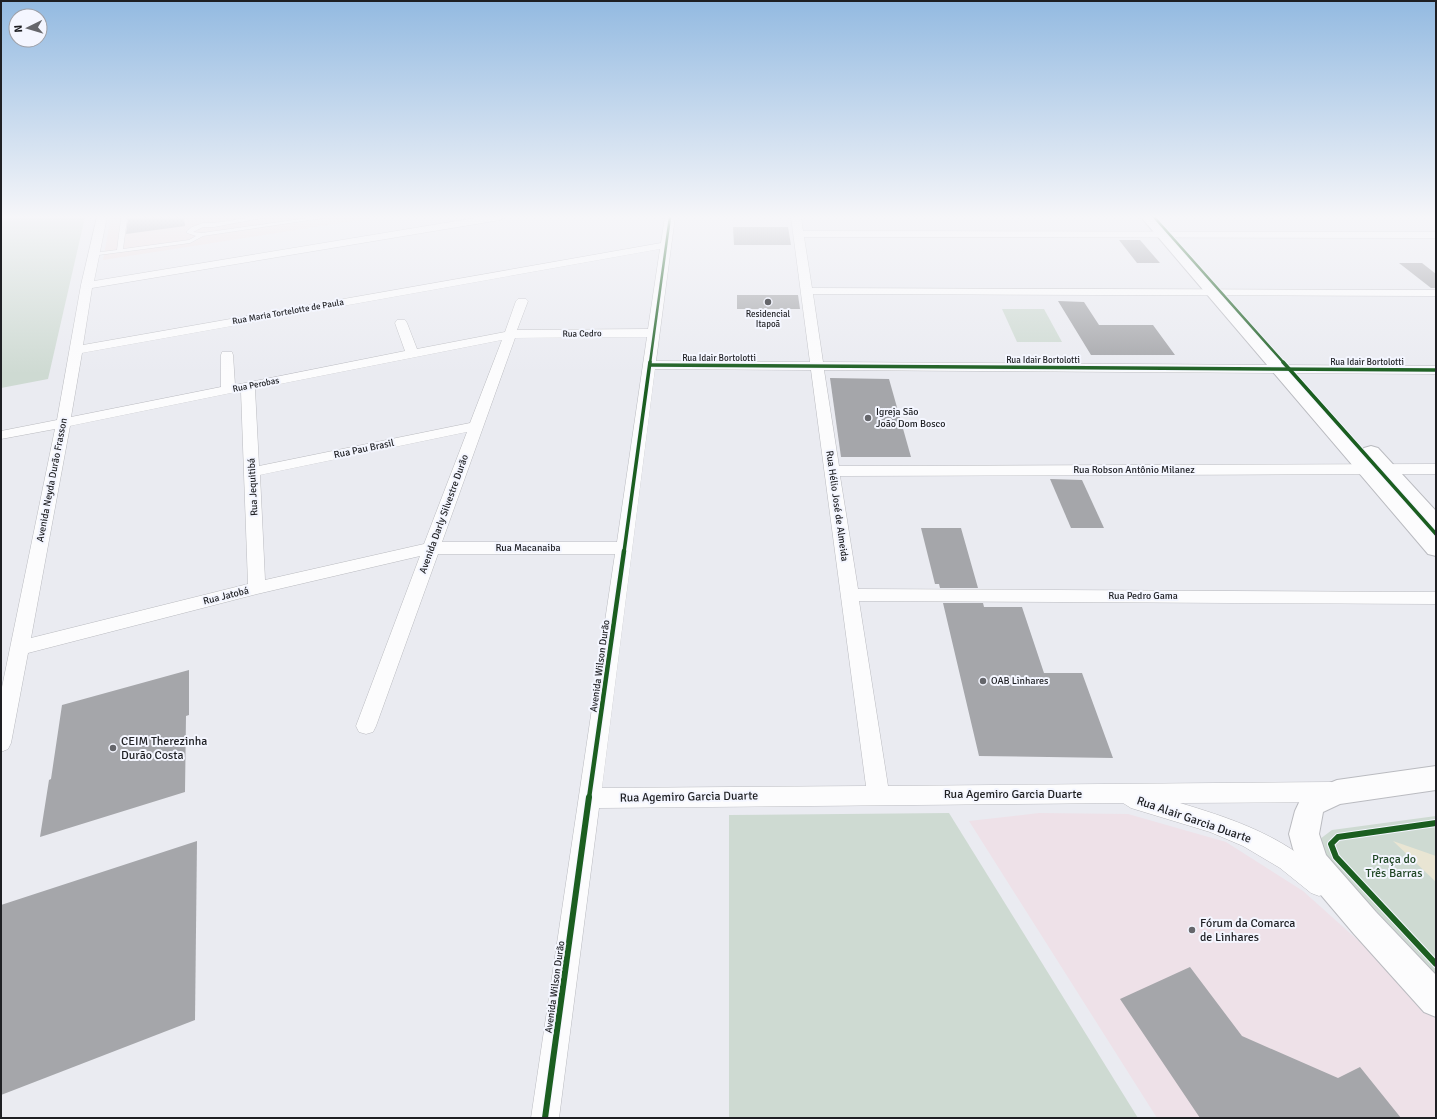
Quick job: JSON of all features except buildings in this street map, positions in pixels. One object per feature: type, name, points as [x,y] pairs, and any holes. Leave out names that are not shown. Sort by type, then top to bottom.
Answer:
[{"type":"main road","points":[[1199,269],[1219,292],[1279,369],[1436,549]]},
{"type":"main road","points":[[1219,292],[1296,369],[1436,524]]},
{"type":"main road","name":"Rua Agemiro Garcia Duarte","points":[[1337,792],[1436,778]]},
{"type":"main road","name":"Rua Alair Garcia Duarte","points":[[1337,792],[1313,803],[1309,811],[1304,834],[1308,849],[1316,865],[1365,923],[1436,1000]]},
{"type":"street","name":"Avenida Neyda Durão Frasson","points":[[1,743],[21,648],[90,269]]},
{"type":"street","points":[[87,285],[183,269]]},
{"type":"street","name":"Rua Maria Tortelotte de Paula","points":[[76,350],[530,269]]},
{"type":"street","name":"Avenida Wilson Durão","points":[[545,1118],[663,269]]},
{"type":"street","name":"Rua Hélio José de Almeida","points":[[804,269],[878,795]]},
{"type":"street","points":[[807,291],[1436,293]]},
{"type":"street","name":"Avenida Darly Silvestre Durão","points":[[366,726],[522,302]]},
{"type":"street","points":[[402,323],[412,354]]},
{"type":"street","name":"Rua Cedro","points":[[510,334],[654,333]]},
{"type":"street","name":"Rua Perobas","points":[[1,435],[510,334]]},
{"type":"street","points":[[228,355],[228,390]]},
{"type":"street","name":"Rua Idair Bortolotti","points":[[650,365],[1436,370]]},
{"type":"street","name":"Rua Jequitibá","points":[[248,386],[258,588]]},
{"type":"street","name":"Rua Pau Brasil","points":[[252,472],[477,426]]},
{"type":"street","name":"Rua Robson Antônio Milanez","points":[[832,471],[1436,469]]},
{"type":"street","name":"Rua Macanaiba","points":[[432,548],[624,548]]},
{"type":"street","name":"Rua Jatobá","points":[[21,648],[258,588],[432,548]]},
{"type":"street","name":"Rua Pedro Gama","points":[[850,595],[1436,598]]},
{"type":"street","name":"Rua Agemiro Garcia Duarte","points":[[589,798],[1337,792]]},
{"type":"street","name":"Rua Alair Garcia Duarte","points":[[1116,793],[1252,838],[1289,860],[1365,923]]},
{"type":"shaded area","name":"Fórum da Comarca de Linhares","points":[[1039,813],[1128,814],[1226,842],[1303,891],[1389,968],[1436,1020],[1436,1118],[1157,1118],[969,821]]},
{"type":"green space","points":[[1,269],[73,269],[48,379],[1,388]]},
{"type":"green space","points":[[1002,309],[1044,309],[1062,342],[1017,342]]},
{"type":"green space","points":[[949,813],[1138,1118],[729,1118],[729,815]]},
{"type":"green space","name":"Praça do Três Barras","points":[[1436,816],[1436,975],[1327,858],[1320,839],[1332,830]]},
{"type":"sand","points":[[1393,841],[1436,856],[1436,882]]},
{"type":"cycle path","points":[[545,1118],[663,269]]},
{"type":"cycle path","points":[[1200,269],[1436,534]]},
{"type":"cycle path","points":[[650,365],[1436,370]]},
{"type":"cycle path","points":[[1436,823],[1338,837],[1331,844],[1336,857],[1436,964]]},
{"type":"place","name":"Residencial Itapoã","points":[[768,302]]},
{"type":"place","name":"Igreja São João Dom Bosco","points":[[868,418]]},
{"type":"place","name":"OAB Linhares","points":[[983,681]]},
{"type":"place","name":"CEIM Therezinha Durão Costa","points":[[113,748]]},
{"type":"place","name":"Fórum da Comarca de Linhares","points":[[1192,930]]}]
